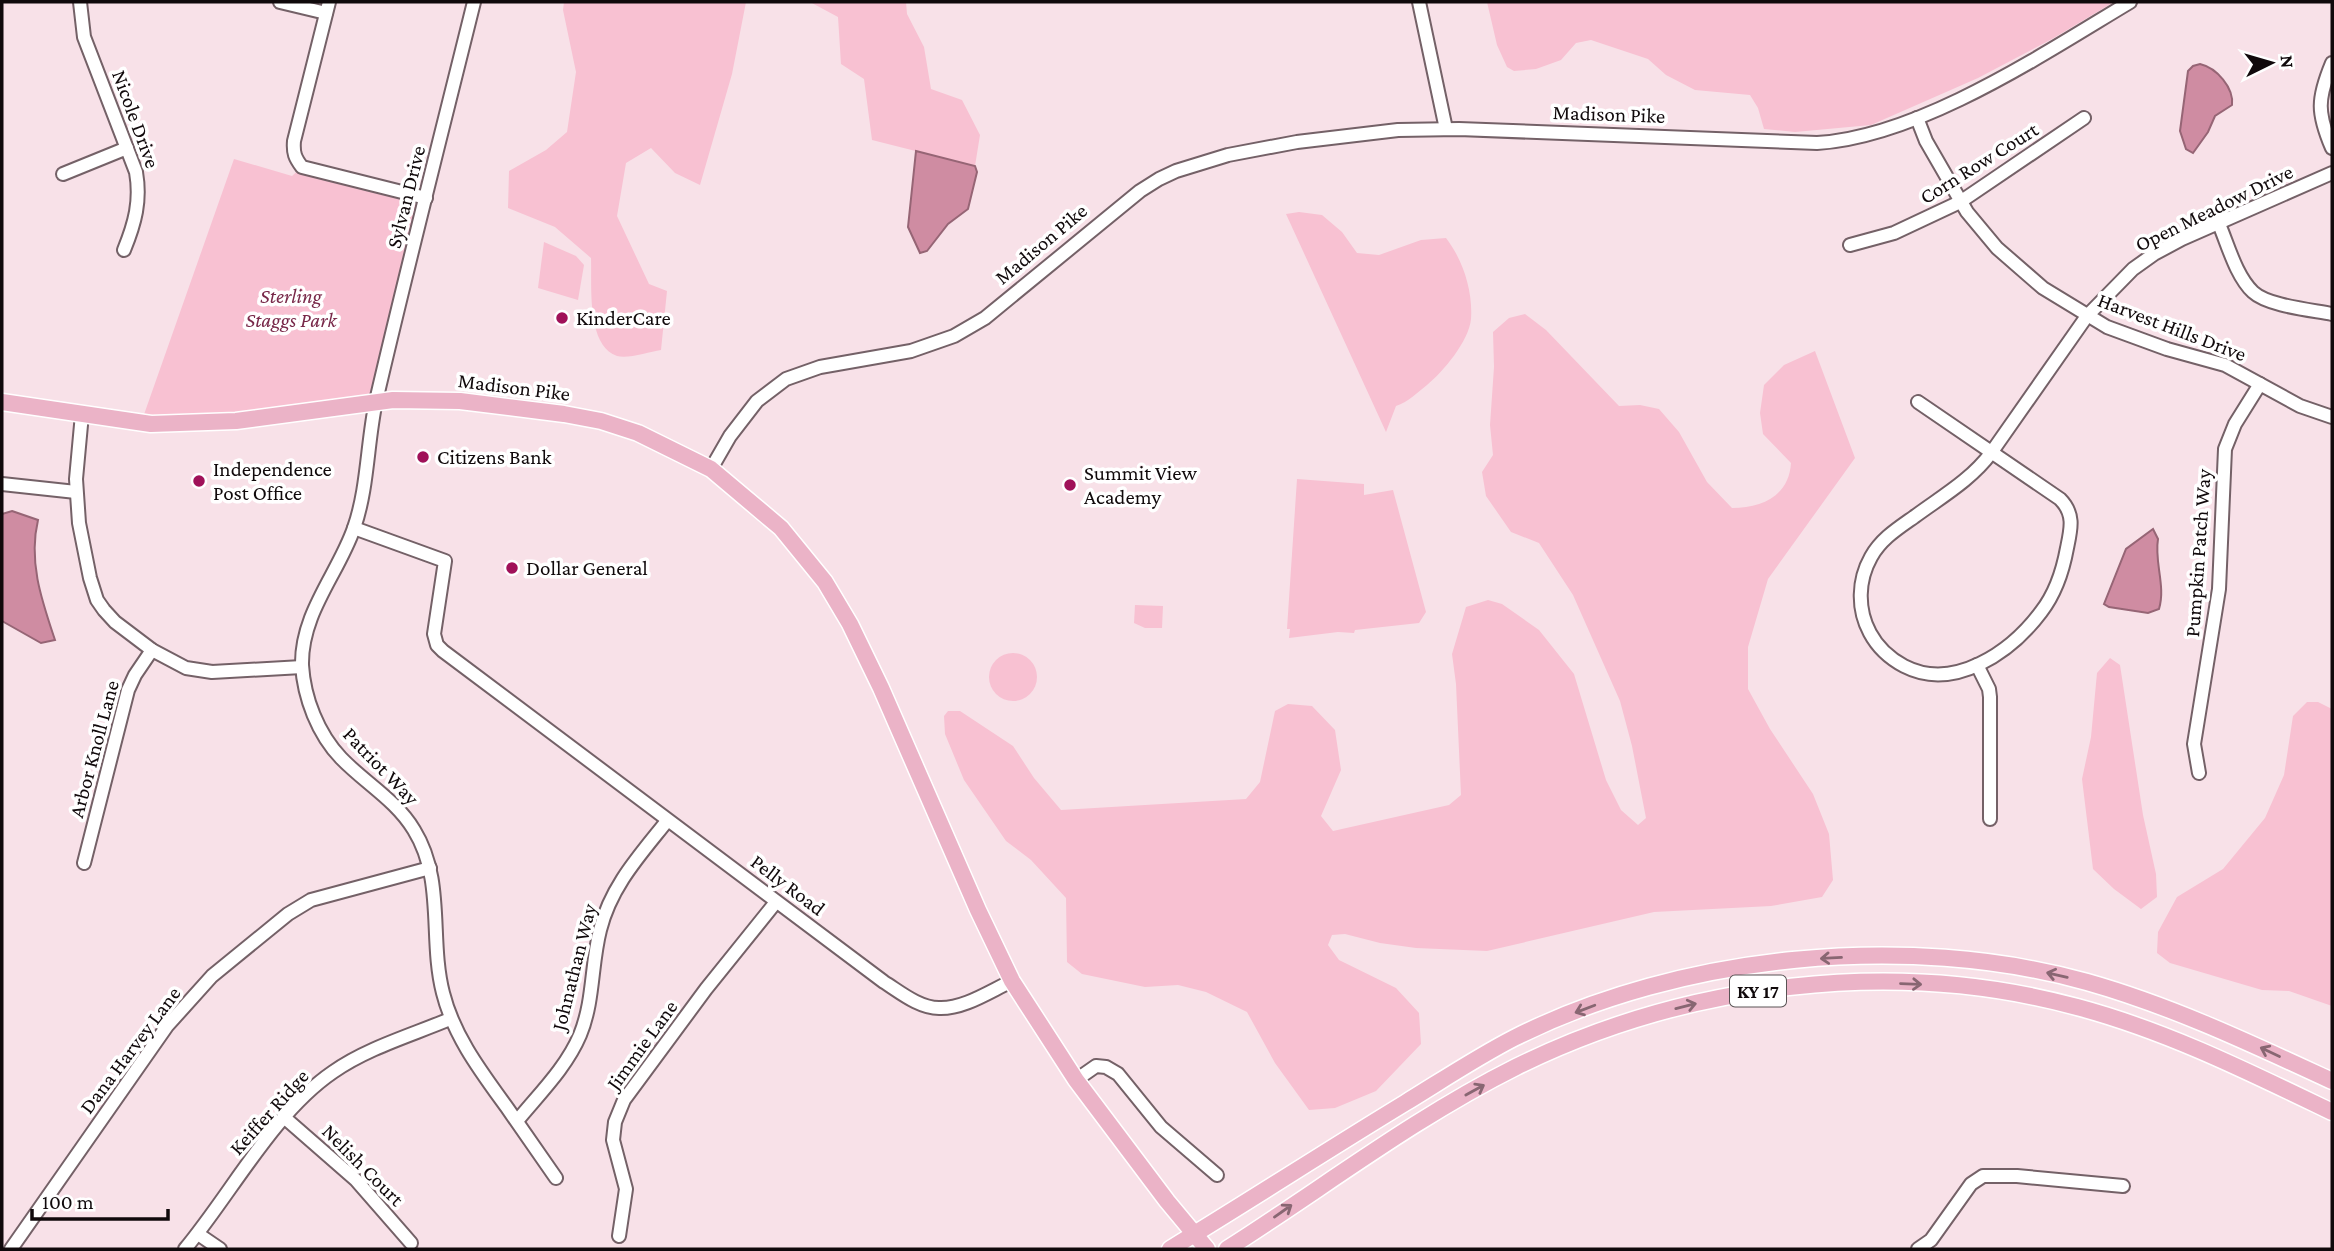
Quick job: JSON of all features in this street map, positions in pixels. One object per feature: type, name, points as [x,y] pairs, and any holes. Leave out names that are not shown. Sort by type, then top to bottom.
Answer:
[{"type":"main road","name":"Madison Pike","points":[[2,402],[150,424],[204,424],[376,402],[411,399],[460,401],[601,421],[638,433],[711,469]]},
{"type":"main road","points":[[711,469],[781,528],[825,582],[881,688],[1012,981],[1076,1080],[1207,1249]]},
{"type":"main road","name":"KY 17","points":[[1170,1249],[1514,1038],[1554,1020],[1643,988],[1686,977],[1755,965],[1804,960],[1903,957],[1965,961],[2040,971],[2139,998],[2213,1026],[2332,1082]]},
{"type":"main road","name":"KY 17","points":[[1227,1249],[1437,1111],[1515,1068],[1570,1042],[1614,1026],[1666,1010],[1752,992],[1849,984],[1910,983],[1955,986],[2034,998],[2076,1007],[2182,1042],[2332,1112]]},
{"type":"street","name":"Nicole Drive","points":[[80,2],[84,37],[136,172],[140,192],[135,224],[124,250]]},
{"type":"street","points":[[280,2],[327,8],[294,141],[295,159],[302,167],[426,198]]},
{"type":"street","name":"Sylvan Drive","points":[[376,402],[474,2]]},
{"type":"street","points":[[1419,2],[1446,129]]},
{"type":"street","name":"Madison Pike","points":[[711,469],[730,436],[757,401],[770,390],[806,371],[911,351],[954,336],[985,318],[1094,227],[1159,178],[1200,163],[1297,142],[1364,132],[1446,129],[1841,142],[1917,118],[2017,69],[2130,2]]},
{"type":"street","points":[[2332,63],[2324,81],[2319,106],[2322,125],[2332,148]]},
{"type":"street","name":"Harvest Hills Drive","points":[[1917,118],[1926,141],[1960,202],[1980,229],[2011,261],[2043,288],[2087,316],[2141,340],[2225,365],[2300,406],[2332,417]]},
{"type":"street","name":"Corn Row Court","points":[[1850,245],[1915,225],[1960,202],[2084,118]]},
{"type":"street","points":[[63,174],[127,148]]},
{"type":"street","name":"Open Meadow Drive","points":[[1991,453],[2068,507],[2071,527],[2061,572],[2042,611],[2011,644],[1977,665],[1941,675],[1912,670],[1884,653],[1869,631],[1863,615],[1861,587],[1865,569],[1879,544],[1968,478],[1991,453],[2087,316],[2117,283],[2154,254],[2332,173]]},
{"type":"street","points":[[2219,223],[2242,276],[2252,291],[2266,300],[2332,314]]},
{"type":"street","name":"Pumpkin Patch Way","points":[[2199,774],[2194,744],[2219,589],[2225,449],[2235,425],[2260,384]]},
{"type":"street","name":"Patriot Way","points":[[376,402],[354,527],[312,613],[306,636],[302,667],[307,693],[316,720],[340,757],[403,814],[415,831],[430,868],[434,887],[438,972],[450,1019],[478,1068],[556,1178]]},
{"type":"street","points":[[1918,402],[1991,453]]},
{"type":"street","points":[[82,414],[76,492],[90,578],[97,600],[115,622],[171,662],[197,671],[302,667]]},
{"type":"street","points":[[2,484],[76,492]]},
{"type":"street","name":"Pelly Road","points":[[354,527],[445,561],[434,634],[437,645],[443,652],[874,975],[915,1001],[938,1008],[964,1003],[1012,981]]},
{"type":"street","name":"Arbor Knoll Lane","points":[[84,863],[128,690],[152,650]]},
{"type":"street","points":[[1977,665],[1990,697],[1990,819]]},
{"type":"street","name":"Johnathan Way","points":[[517,1121],[572,1051],[589,1008],[599,932],[611,898],[624,876],[667,821]]},
{"type":"street","name":"Dana Harvey Lane","points":[[11,1249],[167,1026],[212,976],[288,914],[311,900],[430,868]]},
{"type":"street","name":"Jimmie Lane","points":[[619,1236],[625,1188],[613,1140],[615,1122],[624,1100],[706,989],[776,902]]},
{"type":"street","name":"Keiffer Ridge","points":[[185,1249],[234,1181],[316,1084],[349,1062],[450,1019]]},
{"type":"street","points":[[1076,1080],[1097,1066],[1106,1066],[1118,1074],[1161,1128],[1217,1175]]},
{"type":"street","name":"Nelish Court","points":[[285,1118],[356,1180],[411,1243]]},
{"type":"street","points":[[1918,1249],[1931,1240],[1971,1184],[1983,1176],[2017,1176],[2123,1186]]},
{"type":"street","points":[[198,1234],[220,1249]]},
{"type":"green space","points":[[564,2],[746,2],[732,74],[700,185],[675,173],[651,148],[626,163],[617,216],[649,284],[667,291],[661,350],[622,357],[607,350],[595,327],[591,298],[591,258],[555,227],[508,208],[509,171],[546,150],[567,132],[576,72],[563,10]]},
{"type":"green space","points":[[810,2],[906,2],[907,14],[924,47],[931,89],[962,100],[980,135],[975,166],[872,140],[864,79],[841,64],[838,17]]},
{"type":"green space","points":[[1487,2],[2114,2],[1978,78],[1871,125],[1795,132],[1764,129],[1758,108],[1750,95],[1695,90],[1666,75],[1648,59],[1591,40],[1576,43],[1561,60],[1536,69],[1514,71],[1507,67],[1497,45]]},
{"type":"green space","name":"Sterling Staggs Park","points":[[234,159],[292,176],[302,167],[426,198],[376,402],[141,423]]},
{"type":"green space","points":[[1299,212],[1322,215],[1342,232],[1357,253],[1379,255],[1421,240],[1446,238],[1462,266],[1471,308],[1466,337],[1433,379],[1412,397],[1396,406],[1386,432],[1286,214]]},
{"type":"green space","points":[[544,242],[576,256],[584,265],[578,300],[538,288]]},
{"type":"green space","points":[[1525,314],[1546,330],[1619,406],[1640,405],[1659,409],[1679,432],[1707,482],[1732,508],[1754,506],[1772,498],[1785,484],[1791,463],[1763,434],[1760,413],[1764,385],[1784,365],[1815,351],[1855,458],[1768,579],[1748,647],[1748,689],[1770,729],[1813,794],[1829,834],[1833,880],[1822,897],[1771,906],[1654,912],[1487,951],[1416,948],[1345,934],[1332,935],[1328,945],[1339,960],[1396,988],[1419,1013],[1421,1044],[1376,1091],[1335,1108],[1309,1110],[1275,1063],[1247,1012],[1206,992],[1178,985],[1145,987],[1082,974],[1067,962],[1066,898],[1031,860],[1006,841],[964,780],[945,734],[944,716],[948,711],[960,711],[1013,746],[1034,778],[1061,810],[1246,799],[1260,782],[1275,711],[1288,704],[1312,706],[1335,730],[1341,770],[1321,816],[1333,831],[1449,805],[1461,795],[1452,654],[1466,607],[1488,600],[1502,604],[1539,630],[1574,674],[1606,780],[1621,810],[1638,825],[1646,818],[1620,701],[1573,595],[1539,543],[1511,532],[1486,496],[1482,472],[1493,455],[1490,425],[1494,367],[1493,332],[1509,318]]},
{"type":"green space","points":[[1297,479],[1364,484],[1364,495],[1393,490],[1426,612],[1419,623],[1355,630],[1354,633],[1338,632],[1289,638],[1290,629],[1287,629]]},
{"type":"green space","points":[[1135,605],[1163,606],[1162,628],[1145,628],[1134,623]]},
{"type":"green space","points":[[1013,653],[1030,660],[1037,677],[1030,694],[1013,701],[996,694],[989,677],[996,660]]},
{"type":"green space","points":[[2110,658],[2120,665],[2143,815],[2156,874],[2157,897],[2141,909],[2093,869],[2082,779],[2091,737],[2097,673]]},
{"type":"green space","points":[[2307,702],[2318,702],[2332,709],[2332,1006],[2289,991],[2262,990],[2170,963],[2157,953],[2158,932],[2177,897],[2223,869],[2265,818],[2284,775],[2293,716]]},
{"type":"shaded area","points":[[2200,64],[2223,80],[2230,92],[2232,105],[2215,116],[2208,132],[2193,153],[2186,149],[2180,131],[2188,71]]},
{"type":"shaded area","points":[[916,151],[975,166],[977,172],[968,209],[948,224],[927,251],[920,253],[908,227]]},
{"type":"shaded area","points":[[12,511],[38,520],[35,551],[38,581],[55,640],[41,643],[2,621],[2,514]]},
{"type":"shaded area","points":[[2153,529],[2158,539],[2161,592],[2159,609],[2148,613],[2104,604],[2126,549]]},
{"type":"place","name":"KinderCare","points":[[562,318]]},
{"type":"place","name":"Citizens Bank","points":[[423,457]]},
{"type":"place","name":"Independence Post Office","points":[[199,481]]},
{"type":"place","name":"Summit View Academy","points":[[1070,485]]},
{"type":"place","name":"Dollar General","points":[[512,568]]}]
